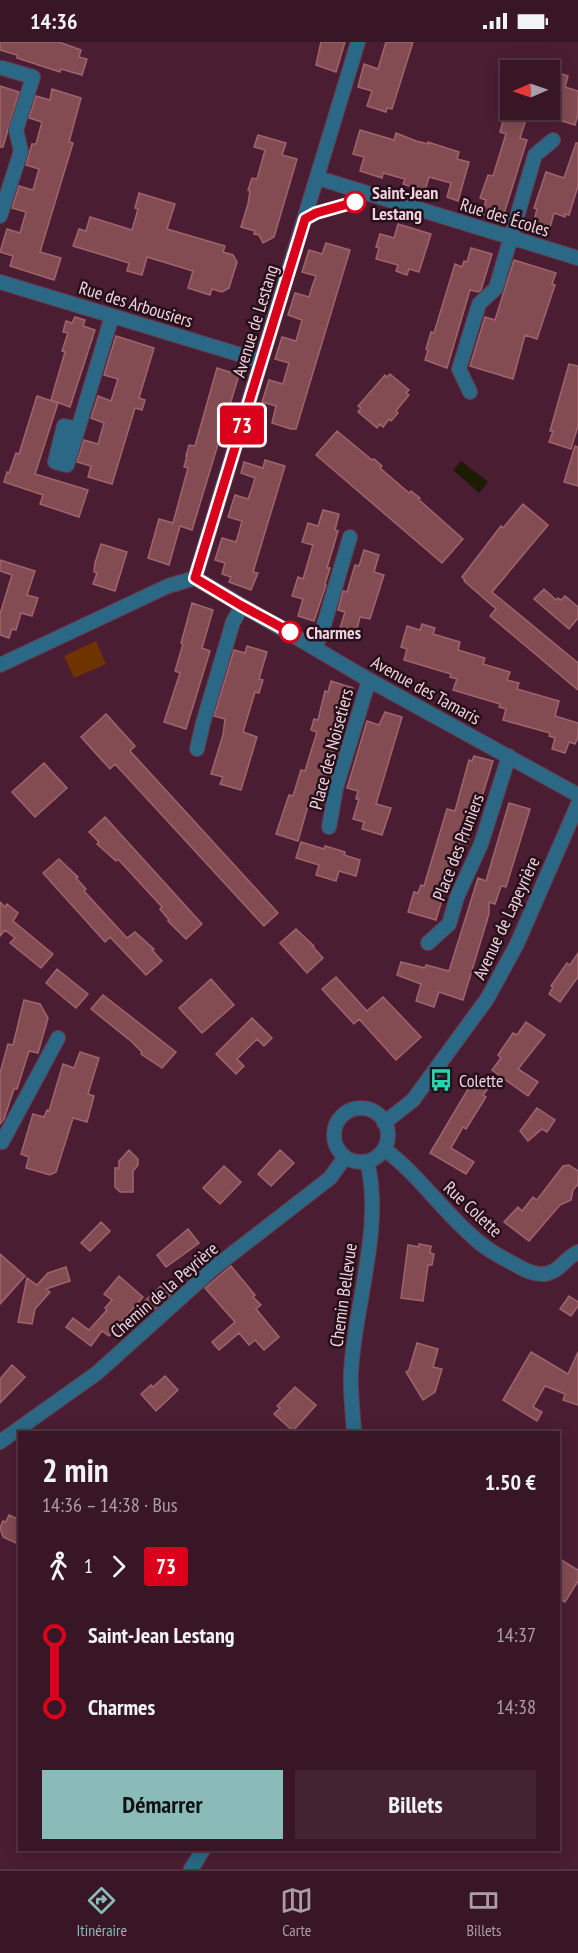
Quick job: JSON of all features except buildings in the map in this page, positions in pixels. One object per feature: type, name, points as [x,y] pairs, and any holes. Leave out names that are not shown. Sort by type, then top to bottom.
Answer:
[{"type":"street","name":"Avenue de Lestang","points":[[195,578],[358,42]]},
{"type":"street","points":[[0,216],[21,151],[16,130],[33,77],[2,68]]},
{"type":"street","points":[[470,392],[459,369],[479,304],[496,288],[535,155],[553,140]]},
{"type":"street","name":"Rue des Écoles","points":[[318,178],[578,258]]},
{"type":"street","name":"Rue des Arbousiers","points":[[0,282],[261,361]]},
{"type":"street","points":[[78,429],[112,316]]},
{"type":"street","points":[[315,647],[321,635],[350,537]]},
{"type":"street","points":[[0,665],[168,586],[195,578]]},
{"type":"street","name":"Avenue des Tamaris","points":[[195,578],[369,680],[578,795]]},
{"type":"street","points":[[197,749],[233,622],[242,606]]},
{"type":"street","name":"Place des Noisetiers","points":[[329,827],[336,788],[369,680]]},
{"type":"street","name":"Place des Pruniers","points":[[428,943],[449,924],[457,897],[481,844],[509,756]]},
{"type":"street","name":"Avenue de Lapeyrière","points":[[384,1123],[413,1100],[487,999],[517,944],[578,804]]},
{"type":"street","points":[[0,1142],[58,1038]]},
{"type":"street","points":[[366,1109],[379,1116],[384,1123],[387,1136],[384,1149],[374,1159],[367,1162],[356,1162],[339,1152],[334,1137],[335,1128],[344,1115],[350,1111],[366,1109]]},
{"type":"street","name":"Rue Colette","points":[[384,1149],[471,1236],[511,1263],[541,1274],[553,1272],[578,1252]]},
{"type":"street","name":"Chemin de la Peyrière","points":[[0,1442],[97,1373],[215,1267],[330,1178],[345,1157]]},
{"type":"street","name":"Chemin Bellevue","points":[[354,1431],[351,1372],[368,1255],[370,1222],[371,1184],[367,1162]]},
{"type":"street","points":[[191,1869],[202,1851]]},
{"type":"shaded area","points":[[461,461],[488,482],[479,493],[453,470]]},
{"type":"shaded area","points":[[96,641],[106,664],[74,678],[64,656]]},
{"type":"bus line","name":"73","points":[[290,632],[195,578],[305,219],[316,213],[355,202]]},
{"type":"place","name":"Saint-Jean Lestang","points":[[355,202]]},
{"type":"place","name":"Charmes","points":[[290,632]]},
{"type":"place","name":"Colette","points":[[441,1080]]}]
